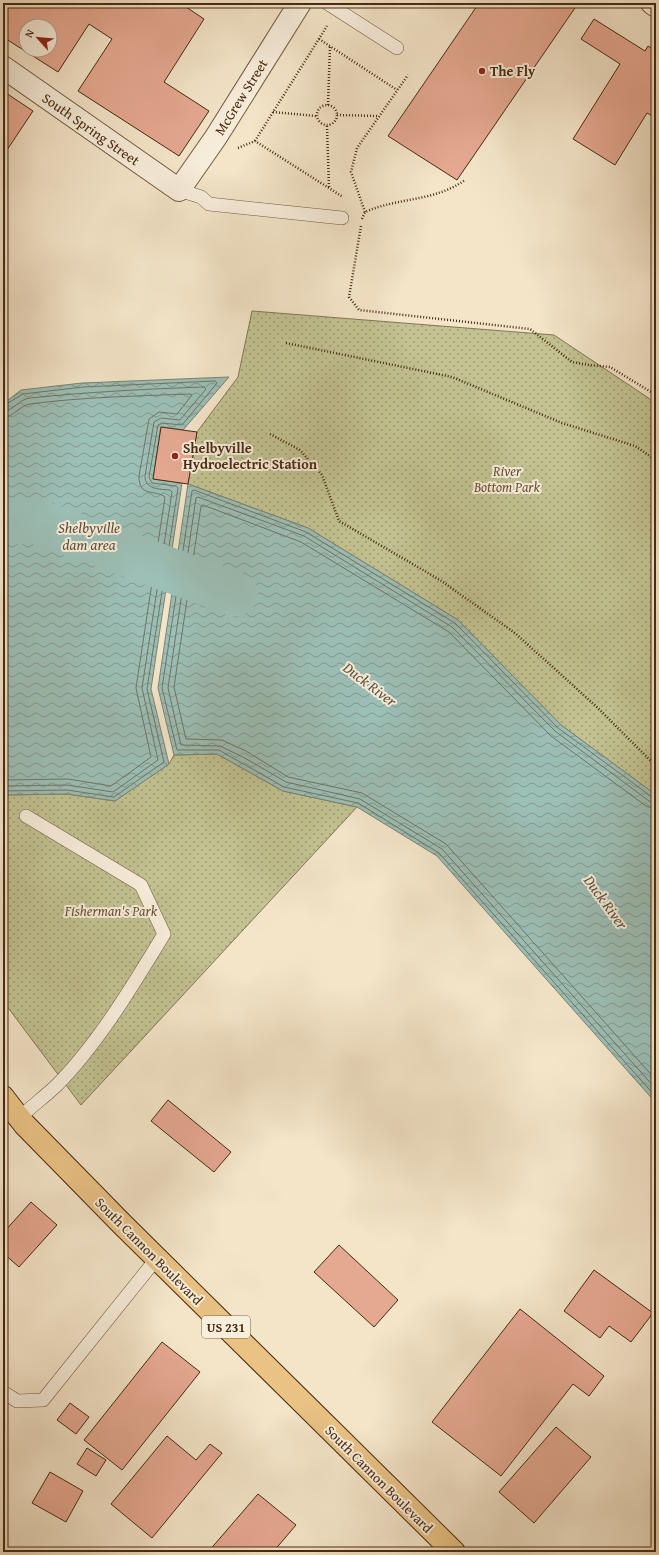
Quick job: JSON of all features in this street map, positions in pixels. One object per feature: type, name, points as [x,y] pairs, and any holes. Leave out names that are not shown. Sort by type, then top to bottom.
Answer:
[{"type":"highway","name":"South Cannon Boulevard","points":[[3,1097],[19,1118],[156,1258],[454,1552]]},
{"type":"street","name":"McGrew Street","points":[[179,190],[216,137],[300,3]]},
{"type":"street","points":[[652,3],[656,6]]},
{"type":"street","name":"South Spring Street","points":[[3,67],[179,190]]},
{"type":"lane","points":[[327,3],[397,48]]},
{"type":"lane","points":[[179,190],[201,197],[209,204],[342,218]]},
{"type":"lane","points":[[19,1118],[56,1086],[84,1055],[134,984],[164,934],[141,884],[26,816]]},
{"type":"lane","points":[[3,1392],[17,1401],[43,1400],[156,1258]]},
{"type":"path","points":[[235,153],[239,147],[255,140],[329,23]]},
{"type":"path","points":[[319,39],[398,90]]},
{"type":"path","points":[[328,105],[330,46]]},
{"type":"path","points":[[408,75],[357,148],[351,172],[365,212],[361,222],[350,297],[359,310],[530,329],[572,362],[589,366],[610,367],[656,395]]},
{"type":"path","points":[[328,105],[334,109],[337,115]]},
{"type":"path","points":[[328,105],[319,109],[316,116],[320,124],[327,126],[333,124],[337,115]]},
{"type":"path","points":[[273,112],[316,116]]},
{"type":"path","points":[[337,115],[378,116]]},
{"type":"path","points":[[327,126],[329,188]]},
{"type":"path","points":[[255,140],[347,200]]},
{"type":"path","points":[[365,212],[378,206],[441,193],[452,189],[465,180]]},
{"type":"path","points":[[359,208],[365,212]]},
{"type":"path","points":[[286,343],[452,377],[562,423],[635,446],[656,460]]},
{"type":"path","points":[[270,434],[300,450],[322,475],[339,521],[440,580],[515,632],[598,708],[656,766]]},
{"type":"green space","name":"River Bottom Park","points":[[252,311],[554,335],[656,403],[656,795],[561,725],[458,620],[308,528],[188,484],[197,432],[238,377]]},
{"type":"green space","name":"Fisherman's Park","points":[[217,754],[283,791],[357,807],[81,1105],[3,1001],[3,795],[67,794],[115,801],[169,764],[174,755]]},
{"type":"water","name":"Shelbyville dam area","points":[[229,377],[183,430],[161,427],[153,479],[182,483],[151,689],[169,764],[115,801],[67,794],[3,795],[3,404],[21,390],[82,383]]},
{"type":"water","points":[[188,484],[308,528],[458,620],[561,725],[656,795],[656,1103],[437,856],[357,807],[283,791],[217,754],[174,755],[158,688]]},
{"type":"building","points":[[3,3],[180,3],[204,19],[164,82],[209,111],[179,156],[78,91],[112,39],[89,24],[58,72],[36,58],[58,58],[58,18],[18,18],[18,47],[3,37]]},
{"type":"building","name":"The Fly","points":[[479,3],[574,3],[577,5],[457,180],[388,136]]},
{"type":"building","points":[[594,19],[645,51],[648,46],[656,51],[656,118],[647,113],[615,165],[573,139],[620,64],[581,39]]},
{"type":"building","points":[[3,91],[33,111],[3,156]]},
{"type":"building","name":"Shelbyville Hydroelectric Station","points":[[161,427],[197,432],[188,484],[153,479]]},
{"type":"building","points":[[168,1100],[231,1152],[214,1172],[151,1121]]},
{"type":"building","points":[[31,1202],[57,1225],[19,1267],[3,1253],[3,1233]]},
{"type":"building","points":[[339,1245],[398,1300],[374,1327],[314,1272]]},
{"type":"building","points":[[594,1270],[653,1313],[631,1342],[609,1326],[600,1338],[564,1311]]},
{"type":"building","points":[[520,1309],[604,1376],[589,1396],[573,1384],[501,1476],[432,1422]]},
{"type":"building","points":[[162,1342],[200,1372],[122,1470],[84,1440]]},
{"type":"building","points":[[70,1403],[89,1417],[76,1434],[57,1420]]},
{"type":"building","points":[[556,1427],[591,1457],[534,1523],[499,1492]]},
{"type":"building","points":[[167,1436],[196,1460],[210,1444],[222,1453],[152,1538],[111,1504]]},
{"type":"building","points":[[87,1448],[106,1460],[96,1476],[77,1464]]},
{"type":"building","points":[[50,1472],[83,1491],[66,1522],[32,1503]]},
{"type":"building","points":[[258,1494],[296,1525],[273,1552],[208,1552]]},
{"type":"building","points":[[656,1545],[656,1552],[650,1552]]},
{"type":"waterway","name":"Duck River","points":[[3,521],[39,522],[235,594]]},
{"type":"place","name":"The Fly","points":[[482,71]]},
{"type":"place","name":"Shelbyville Hydroelectric Station","points":[[175,456]]}]
